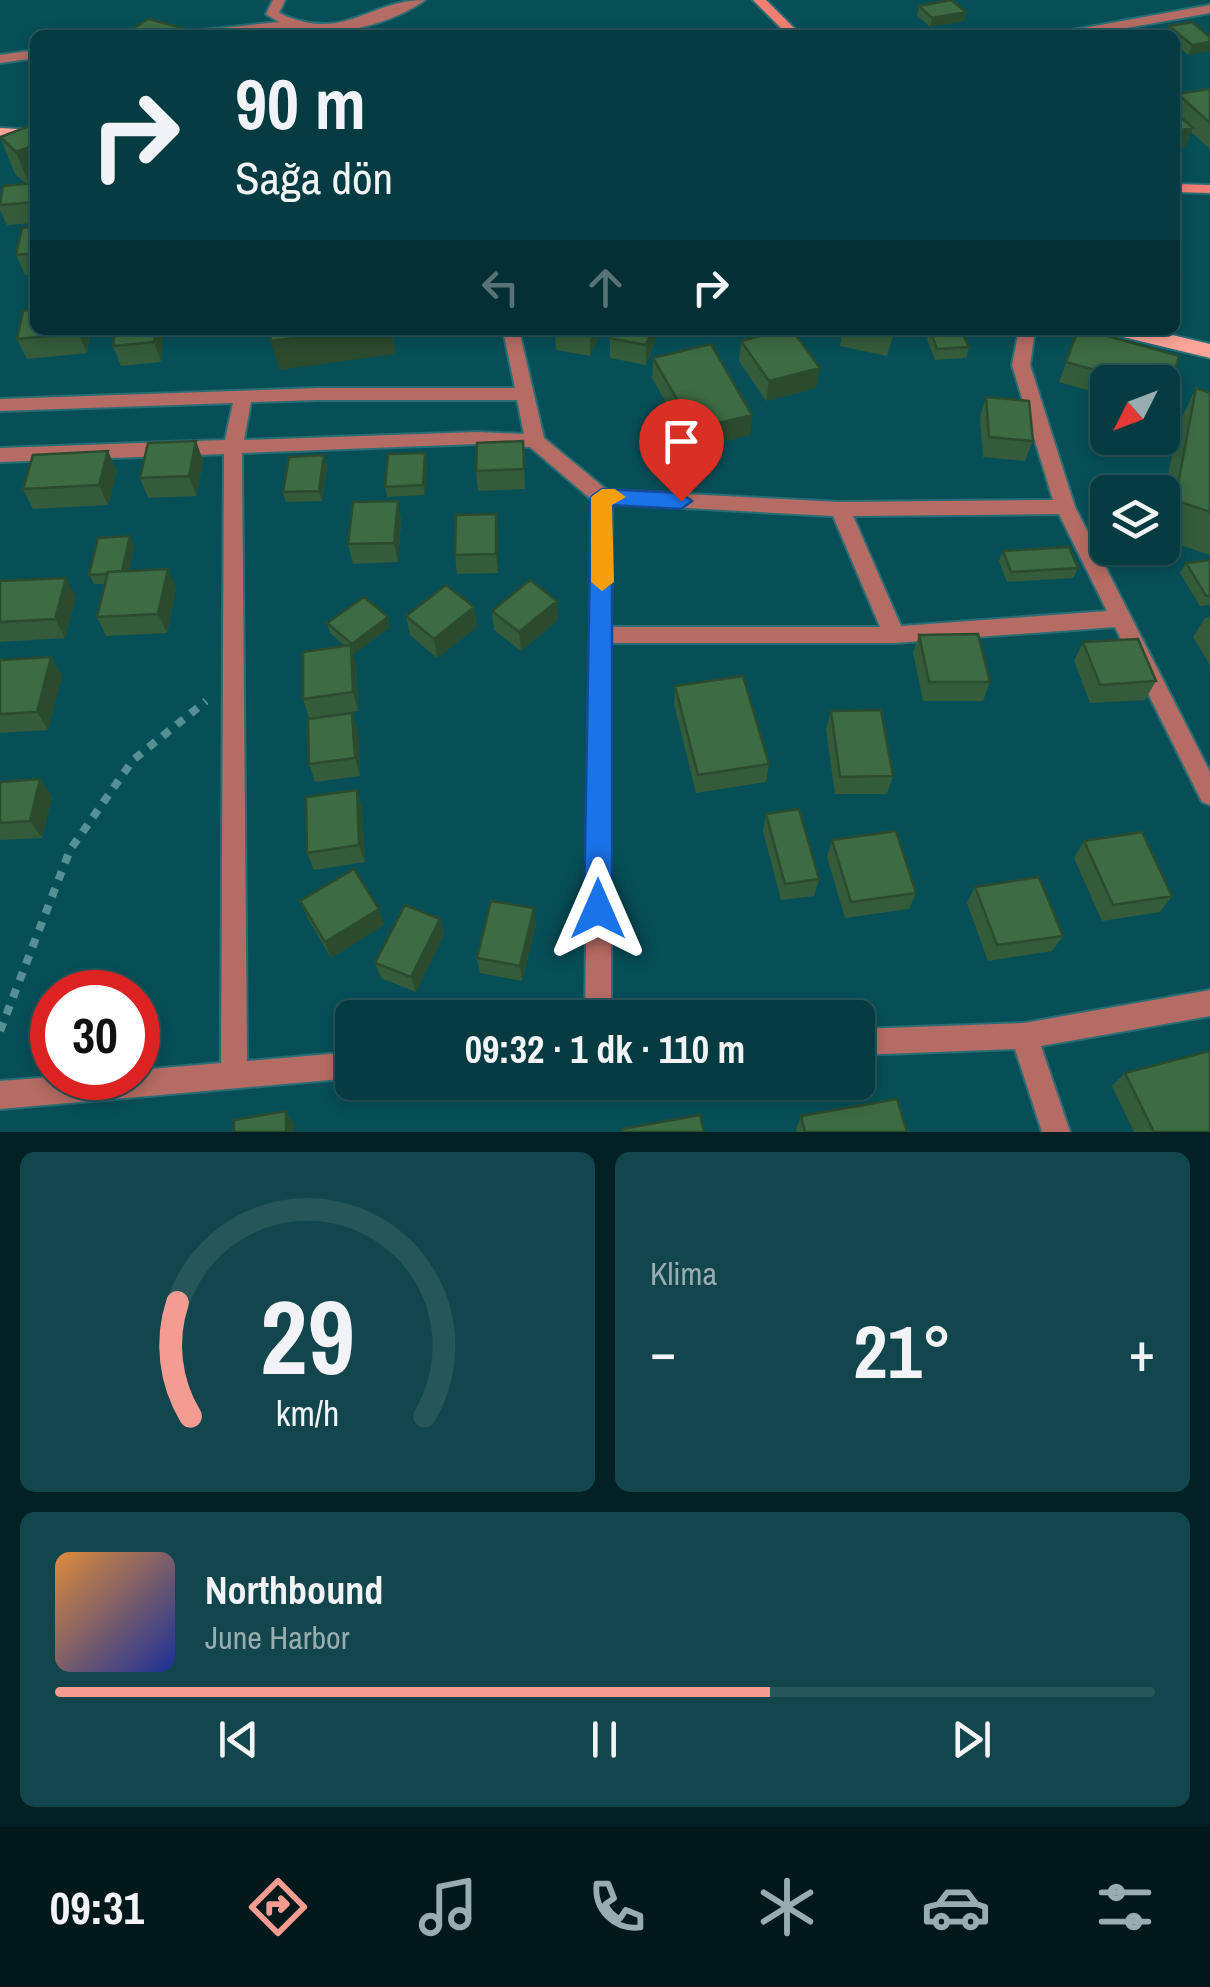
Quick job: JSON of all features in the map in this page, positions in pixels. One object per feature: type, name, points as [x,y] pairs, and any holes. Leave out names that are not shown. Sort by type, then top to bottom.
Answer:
[{"type":"main road","points":[[0,133],[30,135]]},
{"type":"main road","points":[[1143,335],[1210,351]]},
{"type":"street","points":[[280,0],[272,14],[309,30],[365,28],[419,0]]},
{"type":"street","points":[[758,0],[790,30]]},
{"type":"street","points":[[1170,0],[1186,12]]},
{"type":"street","points":[[1093,30],[1210,9]]},
{"type":"street","points":[[237,30],[289,24]]},
{"type":"street","points":[[0,58],[30,55]]},
{"type":"street","points":[[1180,188],[1210,190]]},
{"type":"street","points":[[512,335],[534,441]]},
{"type":"street","points":[[1025,335],[1020,365],[1065,507],[1210,796]]},
{"type":"street","points":[[0,405],[525,394]]},
{"type":"street","points":[[234,1077],[232,448],[243,398]]},
{"type":"street","points":[[0,454],[477,438],[534,441],[602,497],[840,509],[1065,507]]},
{"type":"street","points":[[598,1000],[597,728],[603,635],[602,497]]},
{"type":"street","points":[[840,509],[894,635]]},
{"type":"street","points":[[603,635],[894,635],[1118,618]]},
{"type":"street","points":[[875,1041],[1024,1036],[1210,1003]]},
{"type":"street","points":[[1024,1036],[1056,1132]]},
{"type":"street","points":[[0,1095],[335,1067]]},
{"type":"path","points":[[0,1031],[70,850],[133,760],[232,680]]},
{"type":"building","points":[[951,0],[966,12],[932,18],[919,6]]},
{"type":"building","points":[[148,19],[190,30],[132,30]]},
{"type":"building","points":[[1192,22],[1210,37],[1210,42],[1192,45],[1180,35],[1180,30],[1169,26]]},
{"type":"building","points":[[1208,89],[1210,123],[1180,96]]},
{"type":"building","points":[[1180,116],[1193,128],[1180,130]]},
{"type":"building","points":[[30,126],[30,147],[16,152],[0,137]]},
{"type":"building","points":[[30,183],[30,202],[0,205],[3,186]]},
{"type":"building","points":[[30,227],[30,254],[16,255],[22,228]]},
{"type":"building","points":[[30,310],[30,335],[58,335],[17,339],[23,311]]},
{"type":"building","points":[[114,335],[155,335],[154,342],[113,346]]},
{"type":"building","points":[[270,335],[316,335],[271,341]]},
{"type":"building","points":[[611,335],[650,335],[646,345],[610,338]]},
{"type":"building","points":[[764,335],[796,335],[820,368],[769,381],[741,341]]},
{"type":"building","points":[[932,335],[963,335],[969,347],[937,349]]},
{"type":"building","points":[[1076,335],[1104,335],[1179,356],[1176,365],[1090,365],[1090,369],[1066,362]]},
{"type":"building","points":[[711,344],[752,415],[694,429],[653,358]]},
{"type":"building","points":[[1196,388],[1210,393],[1210,512],[1180,502],[1180,475]]},
{"type":"building","points":[[986,397],[1029,401],[1033,441],[989,437]]},
{"type":"building","points":[[196,441],[189,476],[140,478],[148,443]]},
{"type":"building","points":[[523,441],[524,469],[476,471],[477,443]]},
{"type":"building","points":[[108,451],[99,485],[23,489],[33,455]]},
{"type":"building","points":[[425,453],[423,485],[385,487],[388,454]]},
{"type":"building","points":[[324,455],[319,491],[283,492],[289,457]]},
{"type":"building","points":[[398,501],[394,543],[348,544],[353,502]]},
{"type":"building","points":[[496,514],[496,554],[455,555],[456,515]]},
{"type":"building","points":[[130,536],[122,571],[89,575],[98,538]]},
{"type":"building","points":[[1069,547],[1078,568],[1011,572],[1003,551]]},
{"type":"building","points":[[1210,560],[1210,596],[1206,596],[1186,563]]},
{"type":"building","points":[[168,569],[158,614],[97,617],[108,572]]},
{"type":"building","points":[[66,578],[55,619],[0,622],[0,581]]},
{"type":"building","points":[[530,580],[557,601],[519,632],[492,611]]},
{"type":"building","points":[[446,585],[474,607],[434,639],[406,616]]},
{"type":"building","points":[[364,597],[388,617],[352,644],[327,623]]},
{"type":"building","points":[[978,634],[990,682],[929,682],[919,635]]},
{"type":"building","points":[[1138,639],[1156,681],[1100,685],[1083,642]]},
{"type":"building","points":[[351,645],[353,692],[303,699],[303,652]]},
{"type":"building","points":[[51,657],[37,712],[0,714],[0,660]]},
{"type":"building","points":[[743,676],[769,764],[698,775],[675,686]]},
{"type":"building","points":[[881,710],[893,776],[840,777],[831,711]]},
{"type":"building","points":[[352,713],[355,758],[309,764],[308,719]]},
{"type":"building","points":[[40,779],[30,821],[0,823],[0,782]]},
{"type":"building","points":[[357,790],[359,845],[307,853],[306,797]]},
{"type":"building","points":[[799,809],[819,879],[785,884],[766,814]]},
{"type":"building","points":[[896,831],[916,893],[851,902],[832,840]]},
{"type":"building","points":[[1142,832],[1172,896],[1113,905],[1084,841]]},
{"type":"building","points":[[354,869],[379,909],[325,942],[300,901]]},
{"type":"building","points":[[1039,877],[1063,936],[997,945],[975,887]]},
{"type":"building","points":[[491,901],[534,908],[520,966],[477,958]]},
{"type":"building","points":[[405,905],[440,919],[411,977],[375,963]]},
{"type":"building","points":[[1210,1051],[1210,1132],[1154,1132],[1125,1073]]},
{"type":"building","points":[[897,1099],[907,1132],[805,1132],[801,1116]]},
{"type":"building","points":[[286,1111],[286,1132],[234,1132],[234,1120]]},
{"type":"building","points":[[700,1115],[704,1132],[622,1132],[622,1129]]},
{"type":"slow traffic","points":[[602,582],[602,497],[615,497]]},
{"type":"route","points":[[598,909],[602,497],[681,501]]}]
